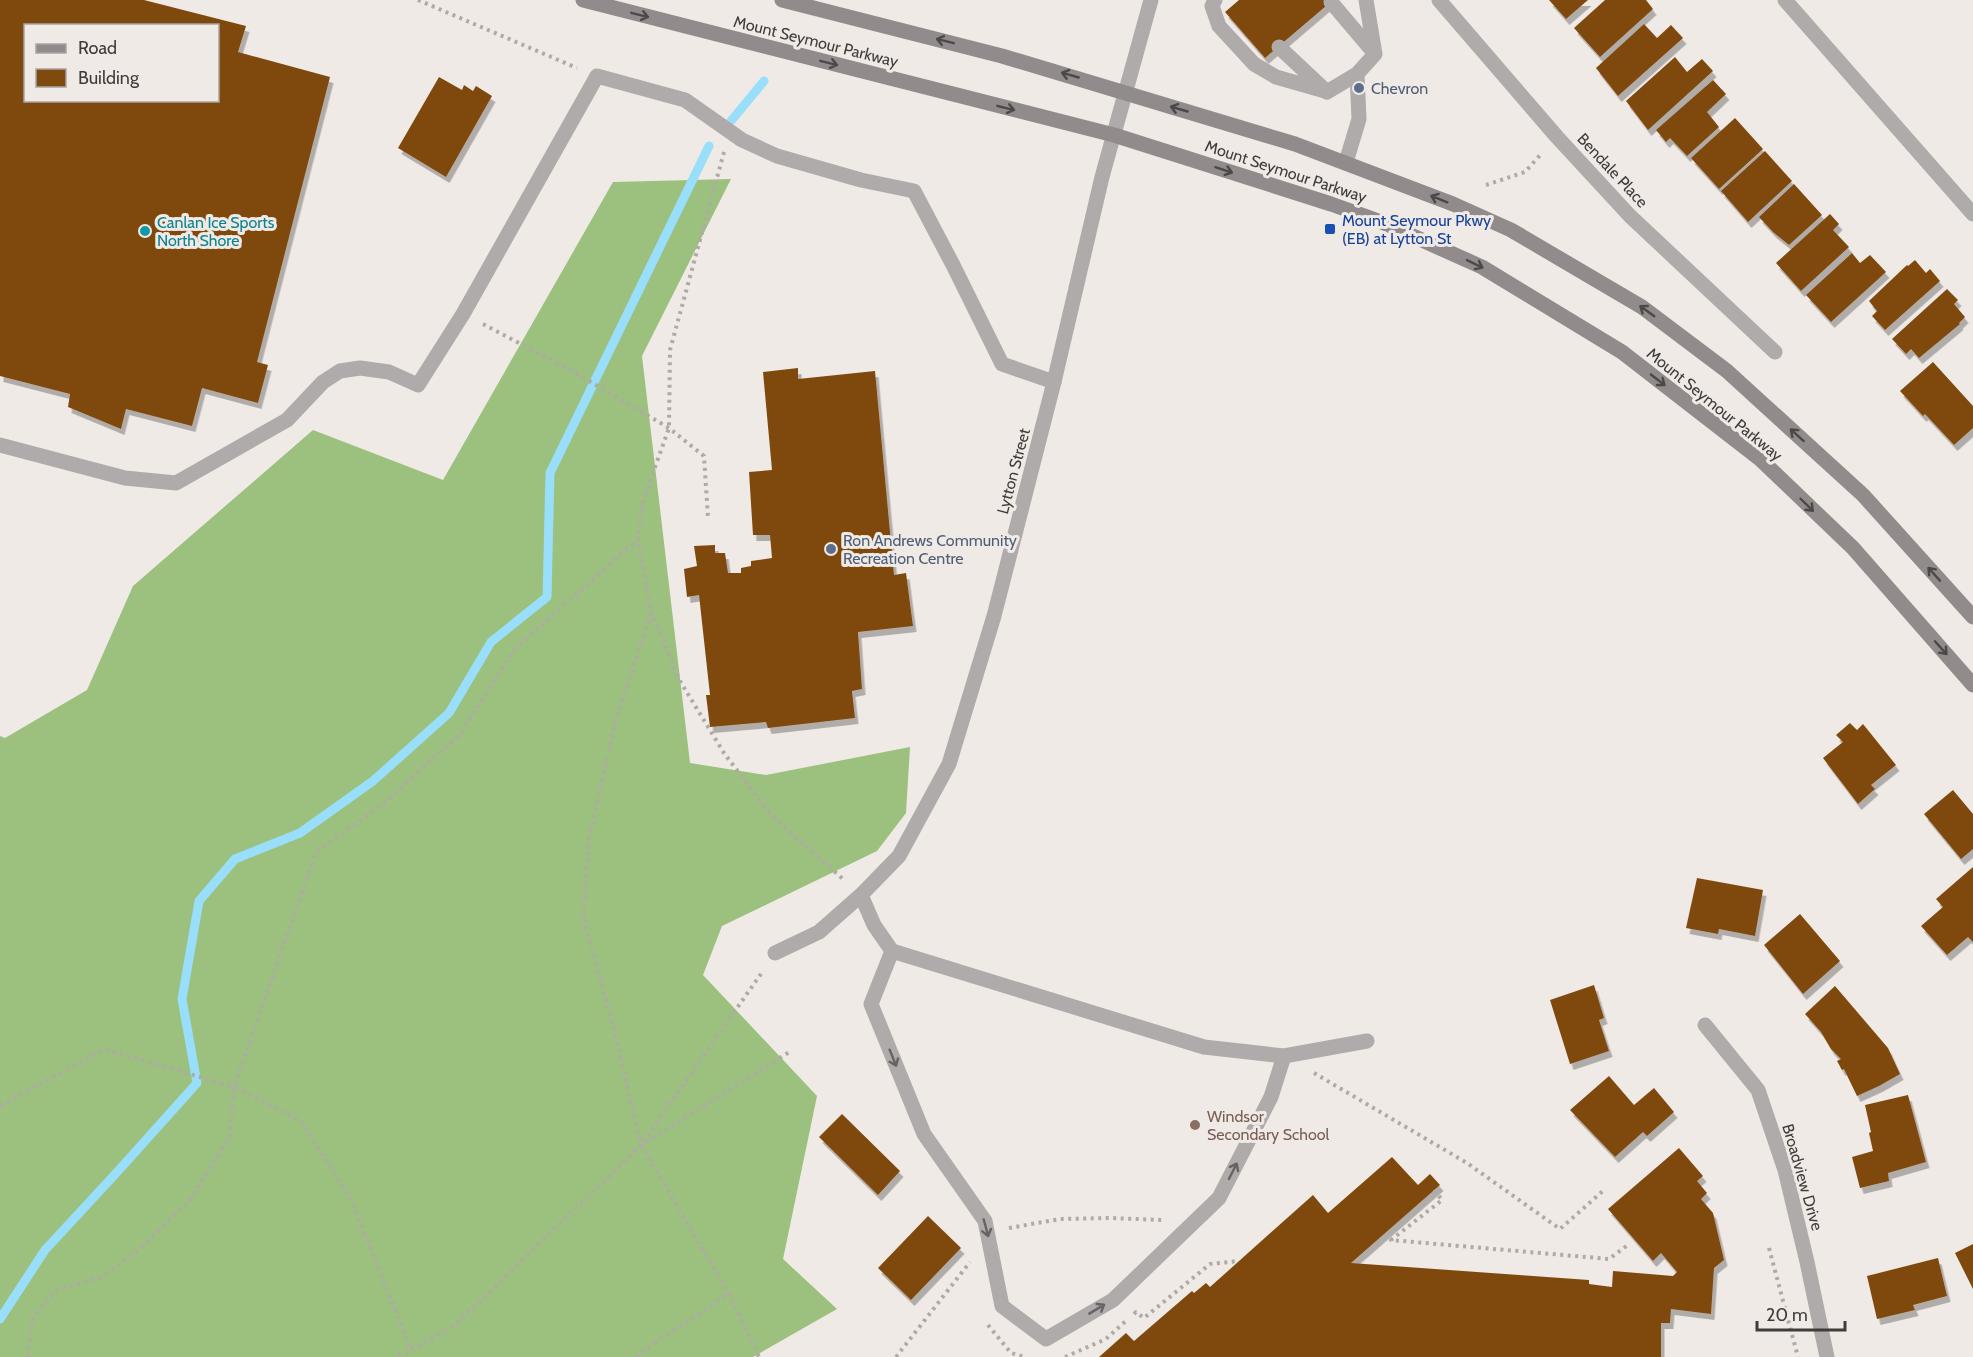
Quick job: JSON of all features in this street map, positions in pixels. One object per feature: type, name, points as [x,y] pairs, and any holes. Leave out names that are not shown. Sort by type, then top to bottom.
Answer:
[{"type":"main road","name":"Mount Seymour Parkway","points":[[583,0],[1114,135],[1384,223],[1482,267],[1622,352],[1760,459],[1853,548],[1973,685]]},
{"type":"main road","name":"Mount Seymour Parkway","points":[[782,0],[1002,56],[1295,144],[1453,204],[1511,230],[1642,307],[1727,371],[1863,495],[1973,617]]},
{"type":"street","name":"Lytton Street","points":[[775,953],[819,932],[861,896],[899,856],[949,764],[994,616],[1054,382],[1102,177],[1151,0]]},
{"type":"street","points":[[1215,0],[1212,6],[1219,26],[1254,64],[1276,78],[1327,92],[1357,74],[1375,54]]},
{"type":"street","points":[[1366,0],[1375,54]]},
{"type":"street","name":"Bendale Place","points":[[1439,0],[1557,137],[1630,216],[1775,352]]},
{"type":"street","points":[[1785,0],[1973,214]]},
{"type":"street","points":[[1331,2],[1375,54]]},
{"type":"street","points":[[1279,46],[1327,92]]},
{"type":"street","points":[[1346,162],[1359,119],[1357,74]]},
{"type":"street","points":[[0,445],[125,478],[176,483],[287,420],[323,382],[340,371],[360,368],[389,372],[418,385],[464,314],[597,76],[685,100],[742,140],[777,156],[861,180],[914,191],[1002,364],[1054,382]]},
{"type":"street","points":[[861,896],[874,925],[892,951],[1204,1047],[1284,1056],[1367,1041]]},
{"type":"street","points":[[892,951],[871,1004],[924,1134],[985,1221],[1002,1306],[1046,1340],[1113,1300],[1219,1198],[1271,1097],[1284,1056]]},
{"type":"street","name":"Broadview Drive","points":[[1705,1025],[1758,1090],[1785,1170],[1827,1357]]},
{"type":"path","points":[[418,0],[597,76]]},
{"type":"path","points":[[730,131],[670,350],[669,428],[643,501],[638,539],[651,612],[680,681],[724,753],[770,814],[861,896]]},
{"type":"path","points":[[1486,185],[1525,172],[1557,137]]},
{"type":"path","points":[[464,314],[617,397],[669,428],[704,456],[708,518]]},
{"type":"path","points":[[28,1357],[33,1317],[58,1289],[100,1278],[143,1246],[190,1200],[230,1137],[234,1087],[316,852],[384,803],[460,734],[515,649],[638,539]]},
{"type":"path","points":[[651,612],[616,719],[589,838],[583,917],[612,1021],[641,1145],[728,1292],[759,1357]]},
{"type":"path","points":[[398,1357],[454,1326],[641,1145],[775,953]]},
{"type":"path","points":[[0,1106],[104,1049],[234,1087],[301,1121],[351,1199],[411,1350]]},
{"type":"path","points":[[641,1145],[791,1051]]},
{"type":"path","points":[[1284,1056],[1467,1163],[1560,1229],[1604,1190]]},
{"type":"path","points":[[1434,1190],[1442,1200],[1391,1240],[1609,1260],[1628,1245]]},
{"type":"path","points":[[896,1357],[988,1235],[1060,1219],[1111,1218],[1166,1221]]},
{"type":"path","points":[[1769,1248],[1798,1357]]},
{"type":"path","points":[[1065,1357],[1106,1339],[1136,1312],[1144,1318],[1210,1263],[1238,1261]]},
{"type":"path","points":[[636,1357],[657,1340],[712,1306],[728,1292]]},
{"type":"green space","points":[[731,179],[642,356],[690,763],[766,775],[910,747],[906,813],[877,851],[722,926],[703,975],[817,1096],[783,1259],[837,1309],[753,1357],[0,1357],[0,736],[5,738],[87,690],[133,586],[313,430],[443,480],[613,182]]},
{"type":"building","name":"Canlan Ice Sports North Shore","points":[[0,0],[144,0],[246,26],[238,52],[330,77],[257,362],[268,365],[258,403],[202,388],[192,426],[126,409],[121,429],[68,407],[70,394],[0,376]]},
{"type":"building","points":[[1239,0],[1333,0],[1265,58],[1225,12]]},
{"type":"building","points":[[1549,0],[1588,0],[1566,19]]},
{"type":"building","points":[[1605,0],[1646,0],[1653,9],[1600,57],[1574,28]]},
{"type":"building","points":[[1644,24],[1657,38],[1671,25],[1683,38],[1618,96],[1596,68]]},
{"type":"building","points":[[1675,57],[1687,72],[1702,59],[1713,71],[1648,130],[1626,101]]},
{"type":"building","points":[[439,77],[462,90],[464,85],[473,91],[476,86],[492,96],[446,177],[398,148]]},
{"type":"building","points":[[1713,80],[1726,94],[1707,112],[1719,127],[1687,156],[1670,138],[1666,142],[1656,130]]},
{"type":"building","points":[[1735,118],[1763,149],[1719,189],[1691,158]]},
{"type":"building","points":[[1765,151],[1792,181],[1748,222],[1721,191]]},
{"type":"building","points":[[1794,184],[1822,215],[1789,245],[1759,217]]},
{"type":"building","points":[[1830,214],[1839,224],[1833,230],[1849,247],[1801,291],[1776,263]]},
{"type":"building","points":[[1852,253],[1860,263],[1870,255],[1886,272],[1831,322],[1806,295]]},
{"type":"building","points":[[1915,260],[1926,273],[1930,269],[1940,281],[1885,330],[1872,316],[1877,311],[1869,301]]},
{"type":"building","points":[[1947,289],[1958,300],[1954,304],[1965,317],[1960,324],[1919,358],[1911,349],[1906,354],[1892,339]]},
{"type":"building","points":[[1933,362],[1973,406],[1973,428],[1954,445],[1900,391]]},
{"type":"building","name":"Ron Andrews Community Recreation Centre","points":[[798,368],[798,379],[875,371],[894,575],[906,573],[913,626],[858,632],[862,689],[852,691],[855,718],[768,728],[766,722],[710,727],[706,695],[710,695],[699,595],[687,597],[684,569],[697,566],[694,546],[715,545],[715,553],[725,553],[728,573],[741,573],[741,568],[751,566],[751,561],[772,558],[770,535],[753,535],[749,472],[772,470],[763,372]]},
{"type":"building","points":[[1850,723],[1857,730],[1863,724],[1896,765],[1871,785],[1875,789],[1858,804],[1823,758],[1843,742],[1836,735]]},
{"type":"building","points":[[1953,790],[1973,814],[1973,849],[1961,859],[1924,814]]},
{"type":"building","points":[[1973,867],[1973,942],[1968,937],[1947,955],[1921,926],[1943,907],[1936,899]]},
{"type":"building","points":[[1697,878],[1763,890],[1755,936],[1719,929],[1718,934],[1686,928]]},
{"type":"building","points":[[1800,914],[1840,961],[1803,994],[1764,945]]},
{"type":"building","points":[[1594,985],[1604,1018],[1599,1020],[1609,1051],[1570,1064],[1550,1000]]},
{"type":"building","points":[[1835,986],[1888,1048],[1900,1074],[1857,1096],[1844,1069],[1842,1070],[1837,1061],[1841,1059],[1805,1014]]},
{"type":"building","points":[[1609,1076],[1634,1105],[1654,1088],[1674,1112],[1647,1136],[1643,1132],[1615,1157],[1570,1110]]},
{"type":"building","points":[[1908,1095],[1926,1162],[1888,1173],[1889,1181],[1860,1188],[1852,1157],[1873,1151],[1865,1105]]},
{"type":"building","points":[[842,1114],[900,1171],[878,1195],[819,1137]]},
{"type":"building","points":[[1679,1148],[1703,1176],[1697,1181],[1707,1193],[1701,1199],[1713,1213],[1724,1260],[1714,1268],[1711,1314],[1671,1309],[1670,1323],[1661,1323],[1661,1357],[1099,1357],[1126,1333],[1134,1341],[1192,1291],[1194,1293],[1206,1283],[1210,1287],[1313,1195],[1328,1213],[1392,1157],[1418,1185],[1430,1174],[1440,1185],[1351,1263],[1589,1280],[1589,1284],[1612,1287],[1613,1271],[1673,1276],[1677,1272],[1661,1253],[1653,1261],[1608,1209]]},
{"type":"building","points":[[928,1216],[961,1248],[911,1300],[878,1268]]},
{"type":"building","points":[[1973,1244],[1973,1289],[1955,1253]]},
{"type":"building","points":[[1938,1258],[1947,1296],[1913,1305],[1915,1310],[1877,1319],[1867,1276]]},
{"type":"waterway","points":[[731,121],[764,81]]},
{"type":"waterway","points":[[0,1319],[45,1250],[197,1083],[182,999],[199,901],[235,859],[300,833],[373,781],[449,713],[491,642],[547,597],[550,473],[709,146]]},
{"type":"place","name":"Chevron","points":[[1359,88]]},
{"type":"place","name":"Mount Seymour Pkwy (EB) at Lytton St","points":[[1330,229]]},
{"type":"place","name":"Canlan Ice Sports North Shore","points":[[145,231]]},
{"type":"place","name":"Ron Andrews Community Recreation Centre","points":[[831,549]]},
{"type":"place","name":"Windsor Secondary School","points":[[1195,1125]]}]
